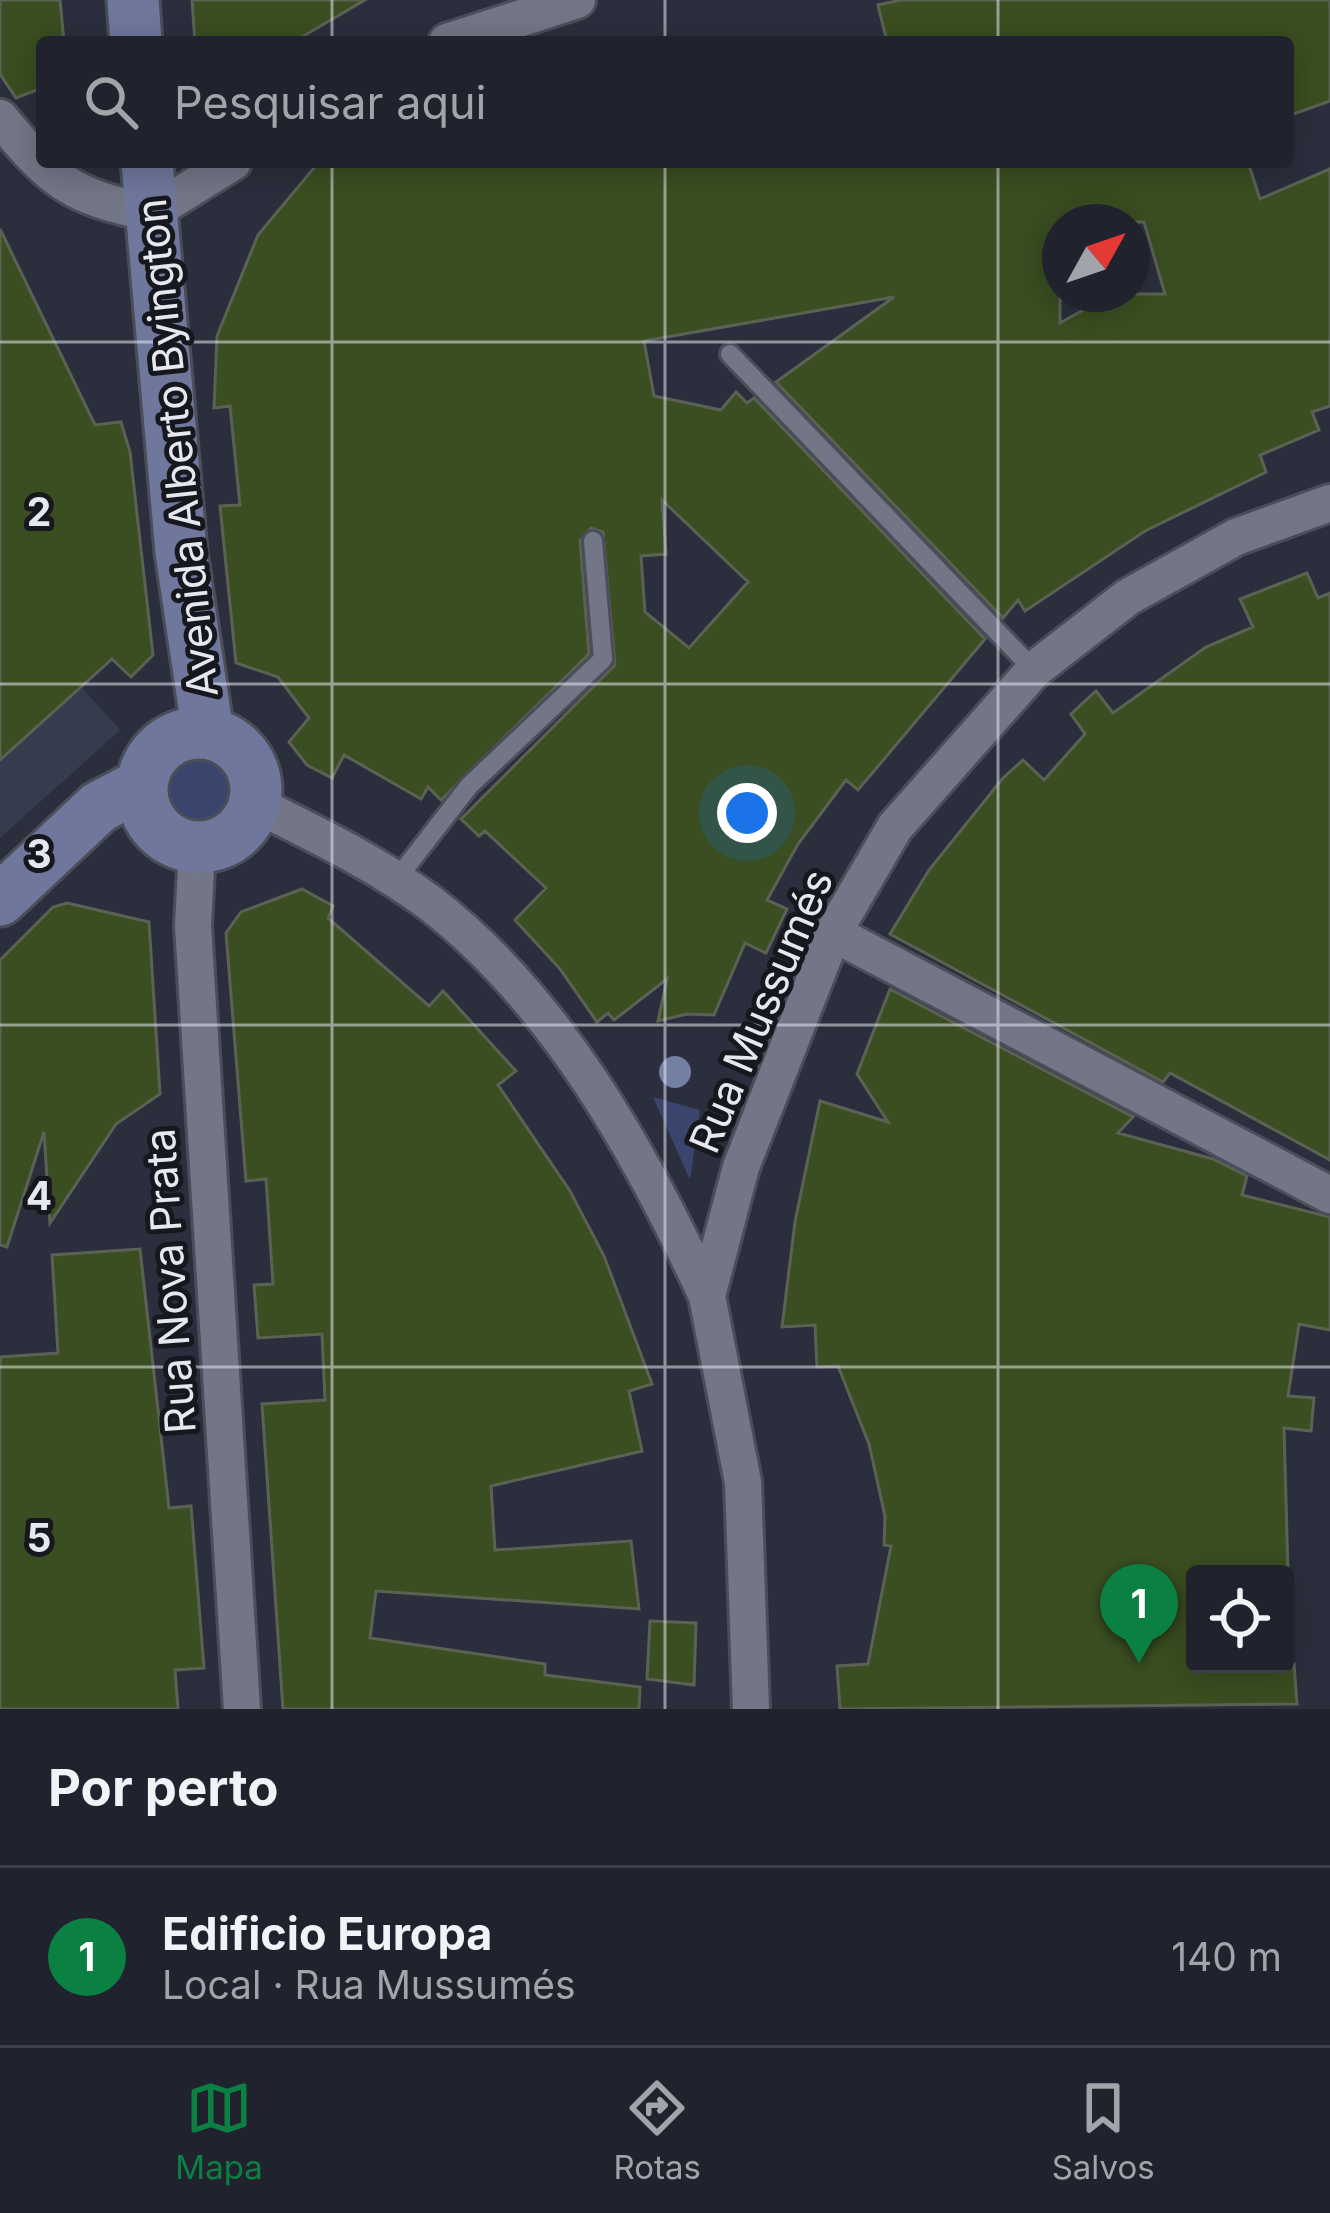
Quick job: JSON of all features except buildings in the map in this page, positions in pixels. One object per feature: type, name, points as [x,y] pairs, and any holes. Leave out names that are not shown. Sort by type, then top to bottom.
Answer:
[{"type":"street","points":[[133,0],[136,36]]},
{"type":"street","points":[[466,36],[577,0]]},
{"type":"street","points":[[0,118],[36,158]]},
{"type":"street","points":[[45,168],[59,183],[92,201],[151,213],[223,168]]},
{"type":"street","name":"Avenida Alberto Byington","points":[[147,168],[181,552],[208,733]]},
{"type":"street","name":"Rua Mussumés","points":[[752,1709],[743,1482],[707,1296],[740,1167],[833,933],[895,827],[1034,670],[1128,597],[1236,537],[1330,503]]},
{"type":"street","points":[[0,900],[99,807],[141,784],[156,751],[171,739],[208,733],[226,739],[252,766],[255,804],[234,837],[197,848],[163,835],[150,820],[141,784]]},
{"type":"street","points":[[255,804],[396,880],[473,941],[595,1086],[660,1195],[707,1296]]},
{"type":"street","name":"Rua Nova Prata","points":[[197,848],[193,926],[242,1709]]},
{"type":"street","points":[[833,933],[1330,1195]]},
{"type":"lane","points":[[730,354],[1034,670]]},
{"type":"lane","points":[[396,880],[469,786],[603,659],[605,626],[593,541]]},
{"type":"shaded area","points":[[18,617],[120,730],[0,838],[0,619]]},
{"type":"shaded area","points":[[196,755],[220,764],[229,788],[220,812],[196,821],[172,812],[163,788],[172,764]]},
{"type":"shaded area","points":[[653,1097],[700,1110],[690,1180]]},
{"type":"place","name":"Edificio Europa","points":[[1139,1663]]}]
